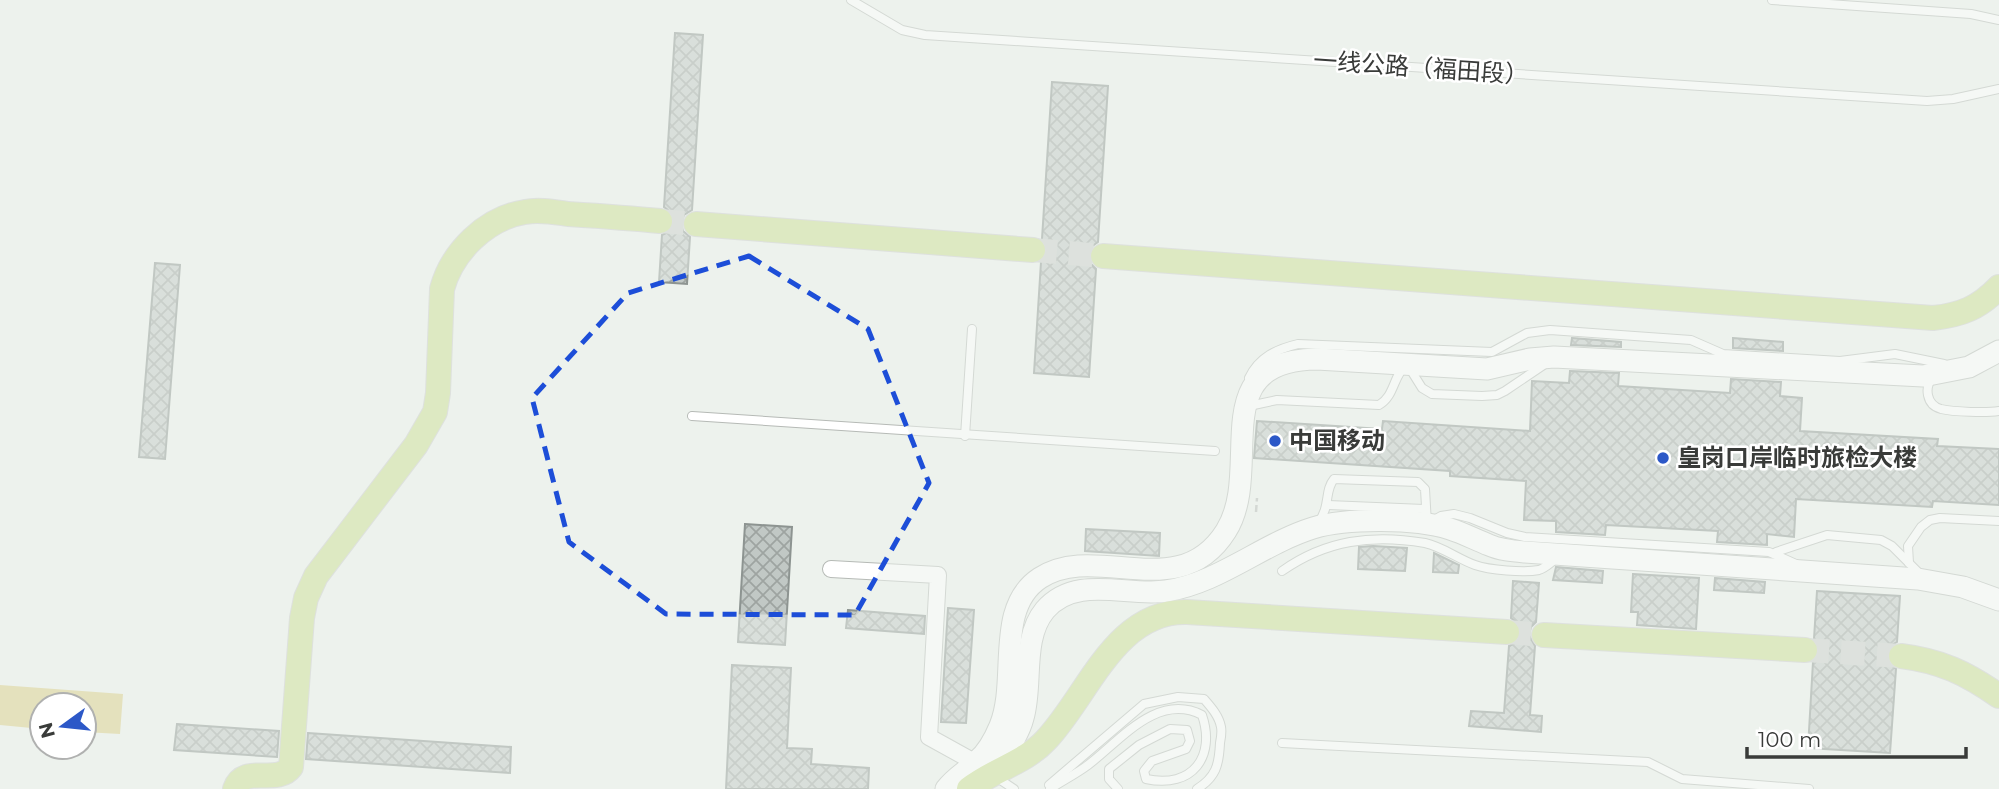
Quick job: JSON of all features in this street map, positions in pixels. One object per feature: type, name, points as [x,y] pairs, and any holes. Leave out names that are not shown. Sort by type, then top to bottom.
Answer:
[{"type":"main road","points":[[235,789],[237,782],[244,777],[280,776],[287,773],[291,767],[302,618],[306,598],[316,576],[332,552],[416,445],[431,420],[438,393],[442,289],[446,275],[462,249],[494,224],[526,212],[660,221]]},
{"type":"main road","points":[[696,224],[1033,250]]},
{"type":"main road","points":[[1103,256],[1933,318],[1959,315],[1976,307],[1999,287]]},
{"type":"main road","points":[[984,768],[1006,708],[1013,619],[1018,600],[1039,578],[1059,569],[1080,566],[1161,569],[1187,564],[1209,551],[1227,530],[1236,508],[1245,407],[1249,392],[1256,380],[1270,369],[1287,362],[1317,359],[1486,369],[1530,359],[1568,358],[1911,376],[1959,370],[1978,364],[1999,351]]},
{"type":"main road","points":[[969,789],[1021,725],[1026,705],[1032,638],[1038,620],[1049,606],[1066,596],[1086,590],[1160,592],[1184,587],[1307,530],[1334,524],[1425,517],[1496,547],[1561,555],[1811,570],[1931,581],[1963,587],[1999,600]]},
{"type":"main road","points":[[946,789],[962,772],[1020,759],[1045,742],[1103,662],[1133,631],[1158,616],[1172,612],[1507,632]]},
{"type":"main road","points":[[1544,635],[1805,650]]},
{"type":"main road","points":[[1900,656],[1945,665],[1999,696]]},
{"type":"street","points":[[831,569],[938,575],[929,737],[984,768]]},
{"type":"lane","name":"一线公路（福田段）","points":[[851,0],[902,30],[925,35],[1927,101],[1954,99],[1999,89]]},
{"type":"lane","points":[[1772,0],[1971,14],[1999,20]]},
{"type":"lane","points":[[965,436],[972,329]]},
{"type":"lane","points":[[1407,364],[1398,374],[1388,398],[1379,405],[1277,400],[1245,407],[1248,381],[1259,362],[1286,347],[1309,344],[1492,352],[1527,333],[1550,330],[1691,341],[1723,354],[1840,361],[1895,354],[1955,366],[1978,364]]},
{"type":"lane","points":[[1935,375],[1928,383],[1927,391],[1931,403],[1940,409],[1999,411]]},
{"type":"lane","points":[[692,416],[1215,451]]},
{"type":"lane","points":[[1307,530],[1319,522],[1328,505],[1329,486],[1338,477],[1418,482],[1425,489],[1425,517]]},
{"type":"lane","points":[[1328,505],[1425,517],[1454,514],[1525,537],[1769,552],[1783,551],[1820,536],[1881,540],[1892,546],[1917,572],[1931,581]]},
{"type":"lane","points":[[1909,563],[1908,546],[1921,527],[1930,520],[1940,518],[1999,521]]},
{"type":"lane","points":[[1282,571],[1307,554],[1338,543],[1370,540],[1431,545],[1486,568],[1539,570],[1561,555]]},
{"type":"lane","points":[[1769,552],[1811,570]]},
{"type":"lane","points":[[1045,789],[1093,745],[1144,704],[1178,697],[1204,699],[1214,711],[1221,727],[1220,756],[1216,773],[1196,789]]},
{"type":"lane","points":[[1050,789],[1087,765],[1134,725],[1157,713],[1189,708],[1202,715],[1207,730],[1206,748],[1197,770],[1184,781],[1157,782],[1146,779],[1144,771],[1152,761],[1186,749],[1190,741],[1187,730],[1170,729],[1139,745],[1109,769],[1109,779],[1118,789]]},
{"type":"lane","points":[[1282,743],[1648,762],[1682,779],[1809,789]]},
{"type":"lane","points":[[984,768],[1014,789]]},
{"type":"highlighted area","points":[[749,256],[868,329],[929,483],[855,615],[666,614],[569,542],[532,398],[628,293]]},
{"type":"shaded area","points":[[0,685],[82,691],[28,691],[28,728],[0,725]]},
{"type":"shaded area","points":[[98,692],[123,694],[120,734],[98,733]]},
{"type":"building","points":[[675,33],[703,35],[692,210],[684,215],[681,224],[683,231],[690,237],[687,284],[659,282],[662,235],[672,230],[675,222],[673,214],[664,207]]},
{"type":"building","points":[[1052,82],[1108,86],[1098,242],[1091,247],[1088,256],[1096,269],[1089,377],[1034,373],[1041,262],[1046,258],[1048,250],[1042,239]]},
{"type":"building","points":[[155,263],[180,265],[165,459],[139,457]]},
{"type":"building","points":[[1572,338],[1621,342],[1621,347],[1571,345]]},
{"type":"building","points":[[1733,338],[1783,342],[1783,351],[1733,348]]},
{"type":"building","points":[[1570,371],[1619,373],[1618,386],[1730,393],[1731,379],[1781,382],[1780,396],[1802,398],[1800,431],[1938,439],[1937,446],[1999,449],[1999,505],[1933,501],[1932,507],[1796,499],[1794,537],[1767,534],[1767,545],[1717,542],[1718,531],[1606,525],[1605,535],[1556,532],[1556,521],[1524,520],[1526,481],[1450,476],[1450,471],[1254,458],[1257,421],[1382,429],[1383,421],[1530,431],[1532,381],[1569,383]]},
{"type":"building","points":[[745,524],[792,527],[785,645],[738,642]]},
{"type":"building","points":[[1086,529],[1160,533],[1159,556],[1085,551]]},
{"type":"building","points":[[1359,547],[1407,548],[1405,571],[1358,569]]},
{"type":"building","points":[[1434,553],[1459,565],[1458,573],[1433,572]]},
{"type":"building","points":[[1556,567],[1603,571],[1602,583],[1553,580]]},
{"type":"building","points":[[1633,574],[1699,578],[1696,629],[1637,625],[1638,612],[1631,612]]},
{"type":"building","points":[[1715,578],[1765,582],[1764,593],[1714,590]]},
{"type":"building","points":[[1513,581],[1539,583],[1536,622],[1529,635],[1535,646],[1530,715],[1542,716],[1541,732],[1469,726],[1471,711],[1504,713],[1509,646],[1519,641],[1522,634],[1520,625],[1511,618]]},
{"type":"building","points":[[1817,591],[1900,596],[1897,642],[1890,646],[1886,654],[1887,662],[1896,669],[1890,753],[1808,748],[1813,662],[1818,658],[1820,650],[1814,639]]},
{"type":"building","points":[[948,608],[974,610],[966,723],[941,722]]},
{"type":"building","points":[[848,610],[925,616],[924,634],[846,628]]},
{"type":"building","points":[[732,665],[791,668],[787,748],[812,749],[811,764],[869,768],[868,789],[726,789]]},
{"type":"building","points":[[177,724],[279,731],[277,757],[174,750]]},
{"type":"building","points":[[308,733],[511,747],[510,773],[306,759]]},
{"type":"tunnel","points":[[660,221],[696,224]]},
{"type":"tunnel","points":[[1033,250],[1103,256]]},
{"type":"tunnel","points":[[1507,632],[1544,635]]},
{"type":"tunnel","points":[[1805,650],[1901,656]]},
{"type":"place","name":"中国移动","points":[[1275,441]]},
{"type":"place","name":"皇岗口岸临时旅检大楼","points":[[1663,458]]}]
